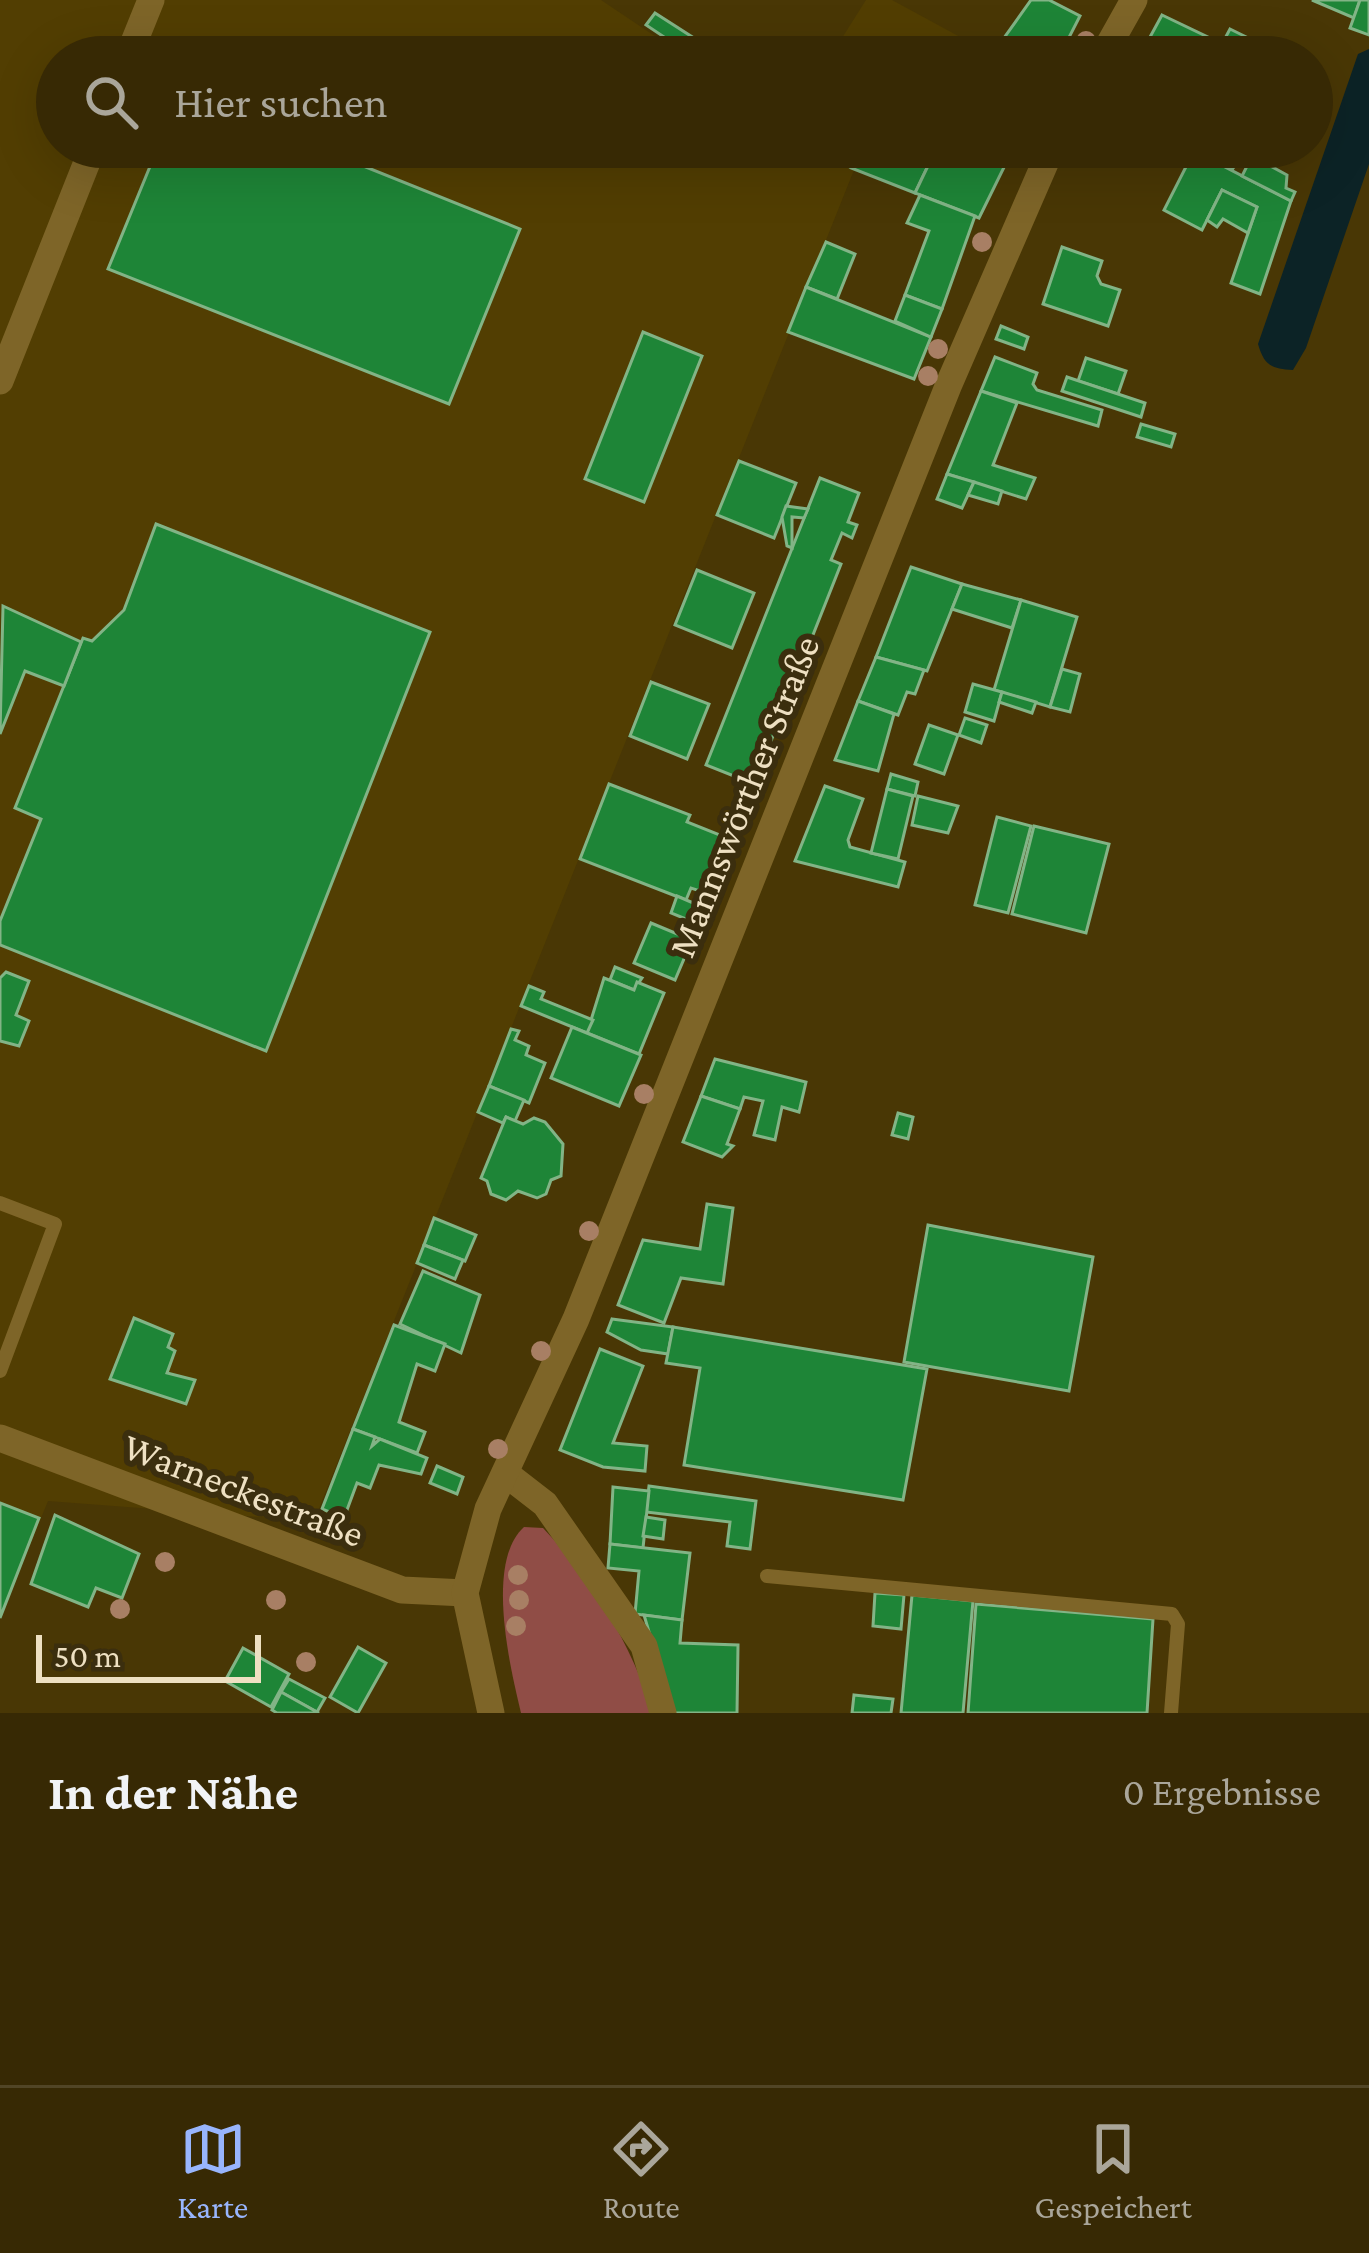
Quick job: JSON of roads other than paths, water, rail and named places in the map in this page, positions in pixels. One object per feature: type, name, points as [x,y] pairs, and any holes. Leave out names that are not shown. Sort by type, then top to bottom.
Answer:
[{"type":"street","points":[[136,36],[151,0]]},
{"type":"street","points":[[1114,36],[1134,0]]},
{"type":"street","points":[[0,381],[85,168]]},
{"type":"street","name":"Mannswörther Straße","points":[[490,1713],[465,1593],[488,1509],[577,1319],[949,384],[1043,168]]},
{"type":"street","name":"Warneckestraße","points":[[0,1438],[402,1590],[465,1593]]},
{"type":"street","points":[[505,1473],[545,1504],[644,1646],[663,1713]]},
{"type":"lane","points":[[0,1203],[55,1224],[0,1371]]},
{"type":"lane","points":[[767,1576],[1172,1614],[1178,1624],[1172,1713]]},
{"type":"water","points":[[1369,49],[1369,164],[1306,348],[1293,370],[1279,368],[1266,361],[1258,344],[1319,168],[1333,168],[1333,126],[1358,54]]}]
